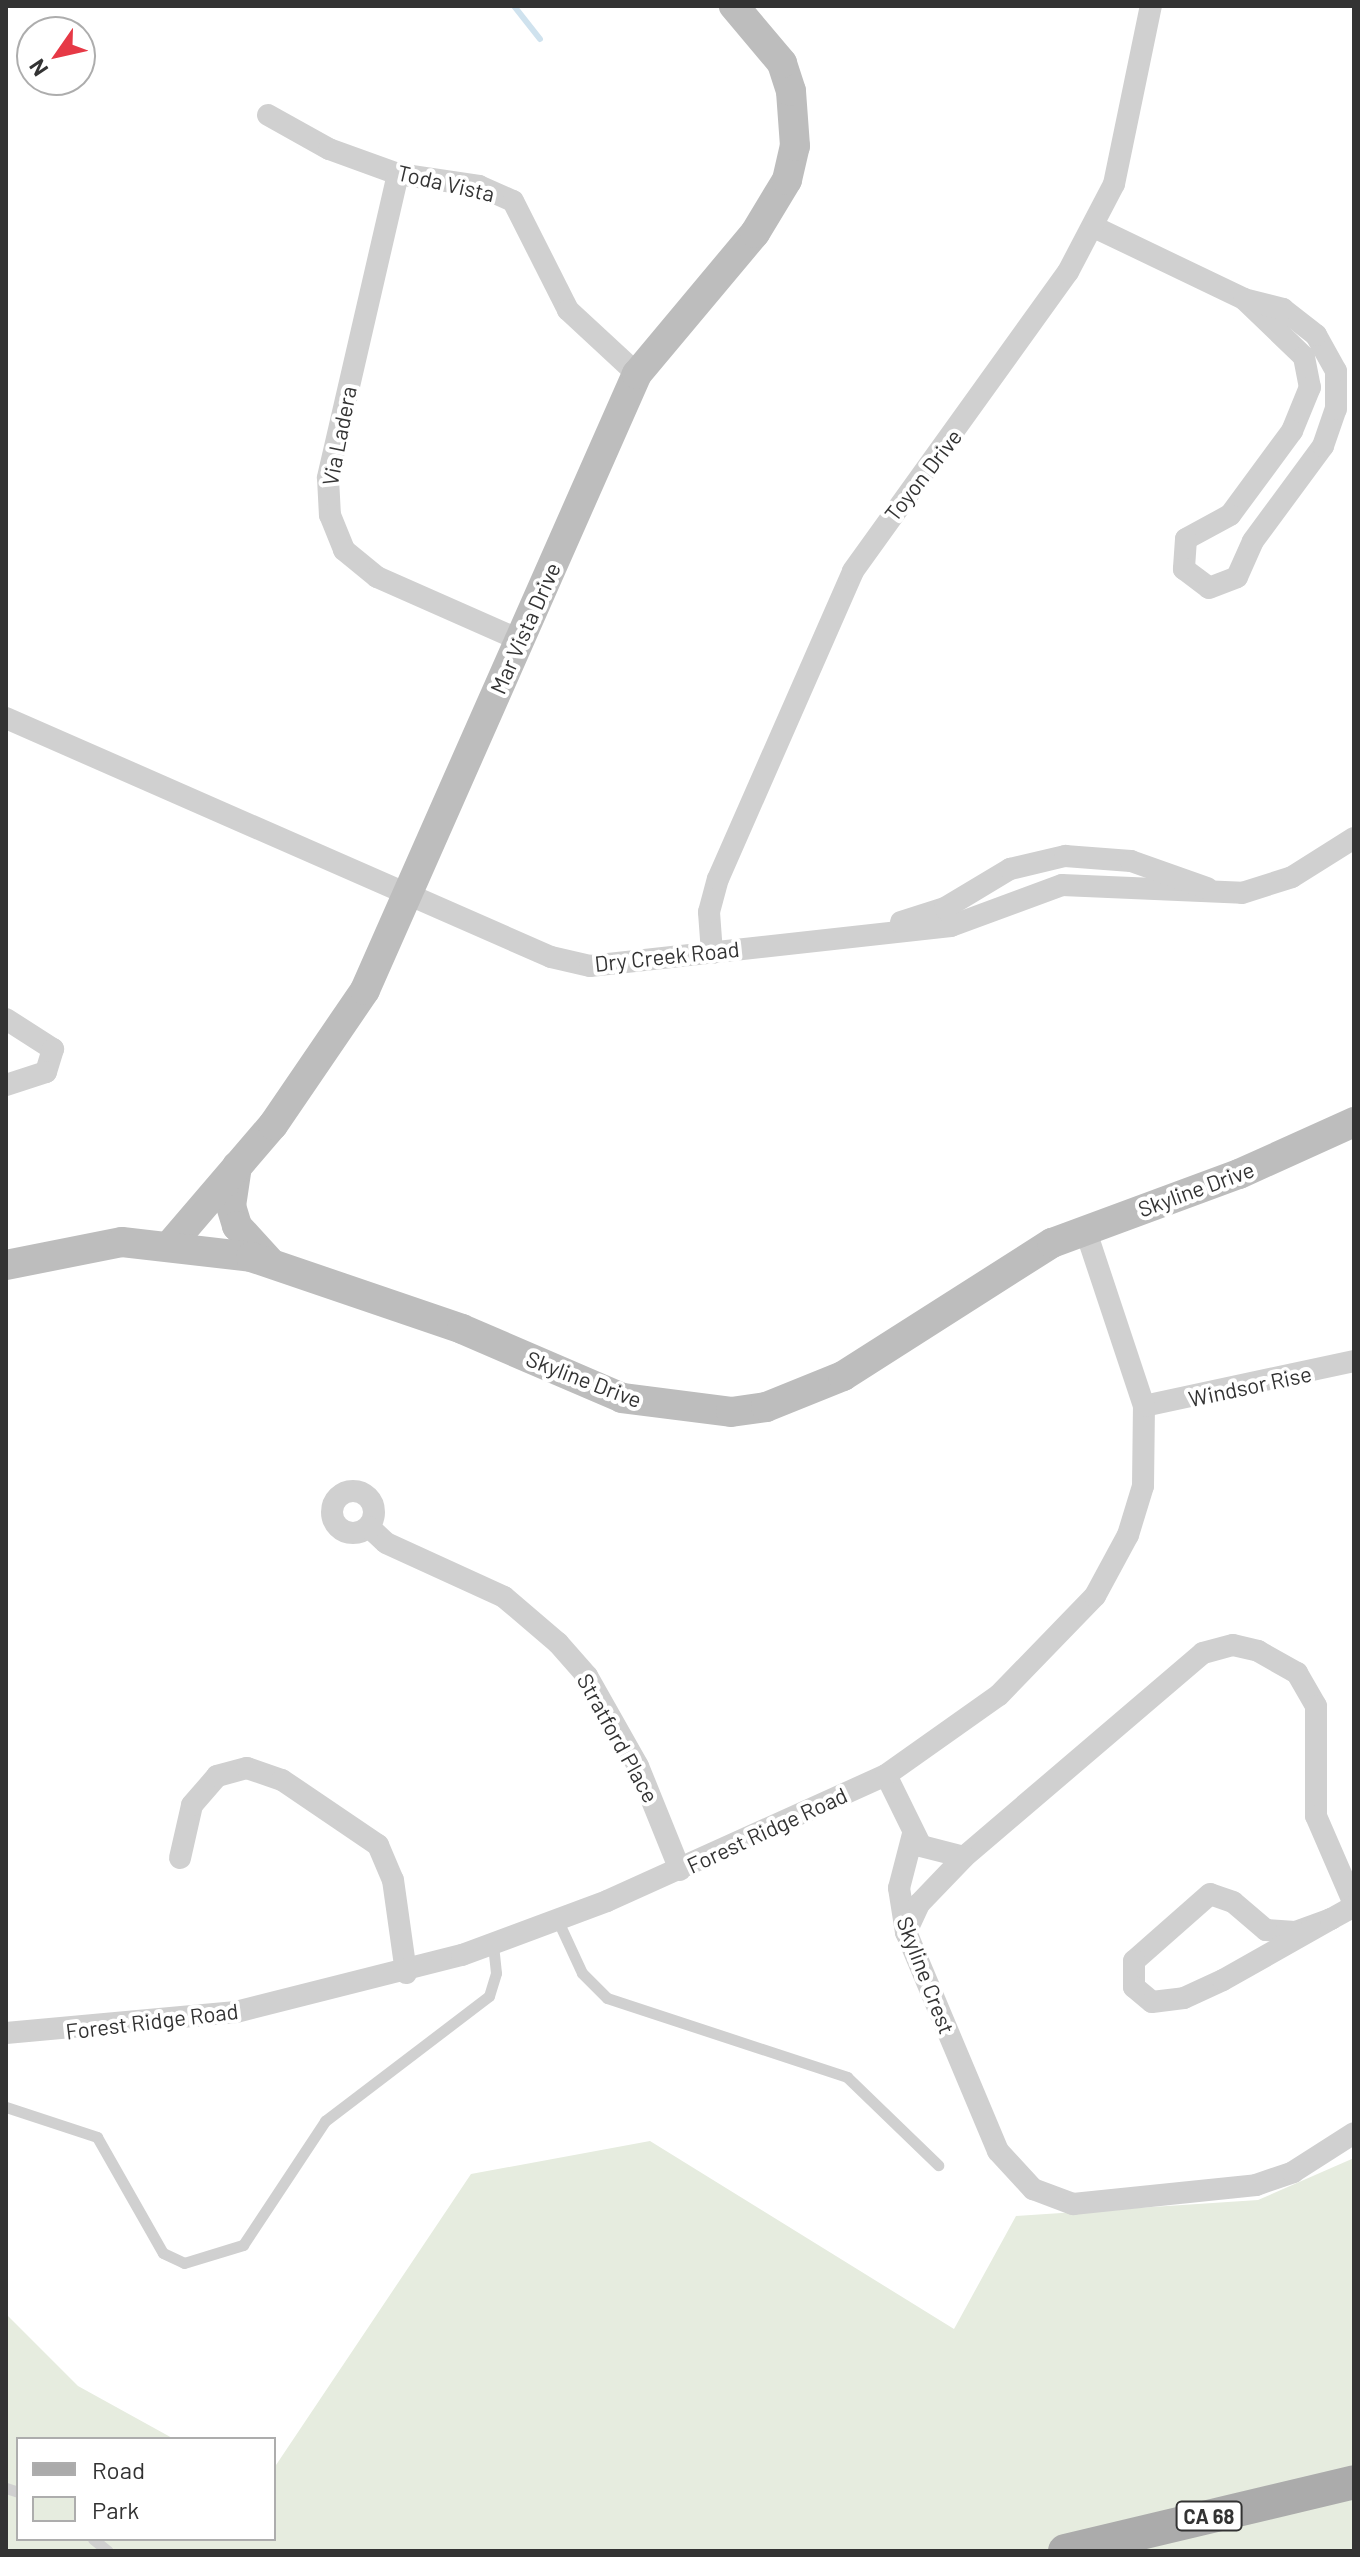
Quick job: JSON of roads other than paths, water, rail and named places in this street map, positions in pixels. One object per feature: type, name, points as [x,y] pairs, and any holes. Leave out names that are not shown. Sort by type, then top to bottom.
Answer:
[{"type":"main road","name":"CA 68","points":[[1065,2551],[1354,2482]]},
{"type":"street","name":"Mar Vista Drive","points":[[170,1245],[237,1166],[340,1031],[410,894],[637,374],[755,233],[790,168],[796,117],[782,63],[734,6]]},
{"type":"street","name":"Toyon Drive","points":[[712,953],[709,912],[718,879],[853,571],[948,445],[1094,227],[1126,145],[1151,6]]},
{"type":"street","name":"Toda Vista","points":[[268,115],[329,149],[398,174],[479,186],[513,201],[535,233],[568,310],[637,374]]},
{"type":"street","name":"Via Ladera","points":[[398,174],[328,478],[330,515],[344,550],[377,577],[520,640]]},
{"type":"street","points":[[1094,227],[1244,299],[1283,309],[1316,335],[1336,371],[1336,409],[1323,446],[1253,541],[1237,577],[1209,588],[1184,569],[1186,539],[1239,506],[1292,431],[1310,387],[1296,343],[1244,299]]},
{"type":"street","name":"Dry Creek Road","points":[[6,718],[571,963],[610,967],[877,930],[951,926],[1062,885],[1225,894],[1284,880],[1354,838]]},
{"type":"street","points":[[6,1019],[53,1049],[46,1072],[6,1085]]},
{"type":"street","name":"Skyline Drive","points":[[6,1265],[122,1242],[170,1245],[270,1262],[462,1329],[622,1398],[731,1412],[766,1407],[843,1376],[987,1279],[1085,1229],[1239,1174],[1354,1122]]},
{"type":"street","points":[[122,1242],[237,1166]]},
{"type":"street","points":[[237,1166],[231,1197],[237,1226],[270,1262]]},
{"type":"street","name":"Forest Ridge Road","points":[[6,2033],[236,2012],[406,1973],[493,1944],[558,1921],[680,1870],[886,1775],[999,1695],[1095,1596],[1137,1513],[1144,1406],[1085,1229]]},
{"type":"street","name":"Windsor Rise","points":[[1144,1406],[1354,1361]]},
{"type":"street","name":"Stratford Place","points":[[369,1527],[386,1543],[504,1597],[558,1643],[587,1676],[638,1766],[680,1870]]},
{"type":"street","points":[[906,1932],[919,1904],[964,1857],[1180,1671],[1233,1645],[1281,1661],[1308,1688],[1319,1729],[1316,1816],[1354,1905],[1331,1919],[1184,1998],[1152,2002],[1134,1987],[1134,1961],[1210,1894],[1233,1902],[1266,1930],[1295,1932],[1331,1919]]},
{"type":"street","points":[[180,1858],[192,1805],[217,1776],[247,1768],[282,1780],[378,1845],[393,1880],[406,1973]]},
{"type":"street","points":[[886,1775],[913,1834],[934,1853],[964,1857]]},
{"type":"street","name":"Skyline Crest","points":[[913,1834],[899,1888],[906,1932],[998,2151],[1015,2175],[1052,2198],[1073,2204],[1256,2185],[1293,2172],[1354,2133]]},
{"type":"lane","points":[[558,1921],[582,1973],[607,1998],[847,2077],[938,2165]]},
{"type":"lane","points":[[6,2107],[97,2137],[163,2253],[184,2263],[243,2245],[325,2121],[489,1996],[496,1973],[493,1944]]},
{"type":"waterway","points":[[514,6],[540,39]]}]
